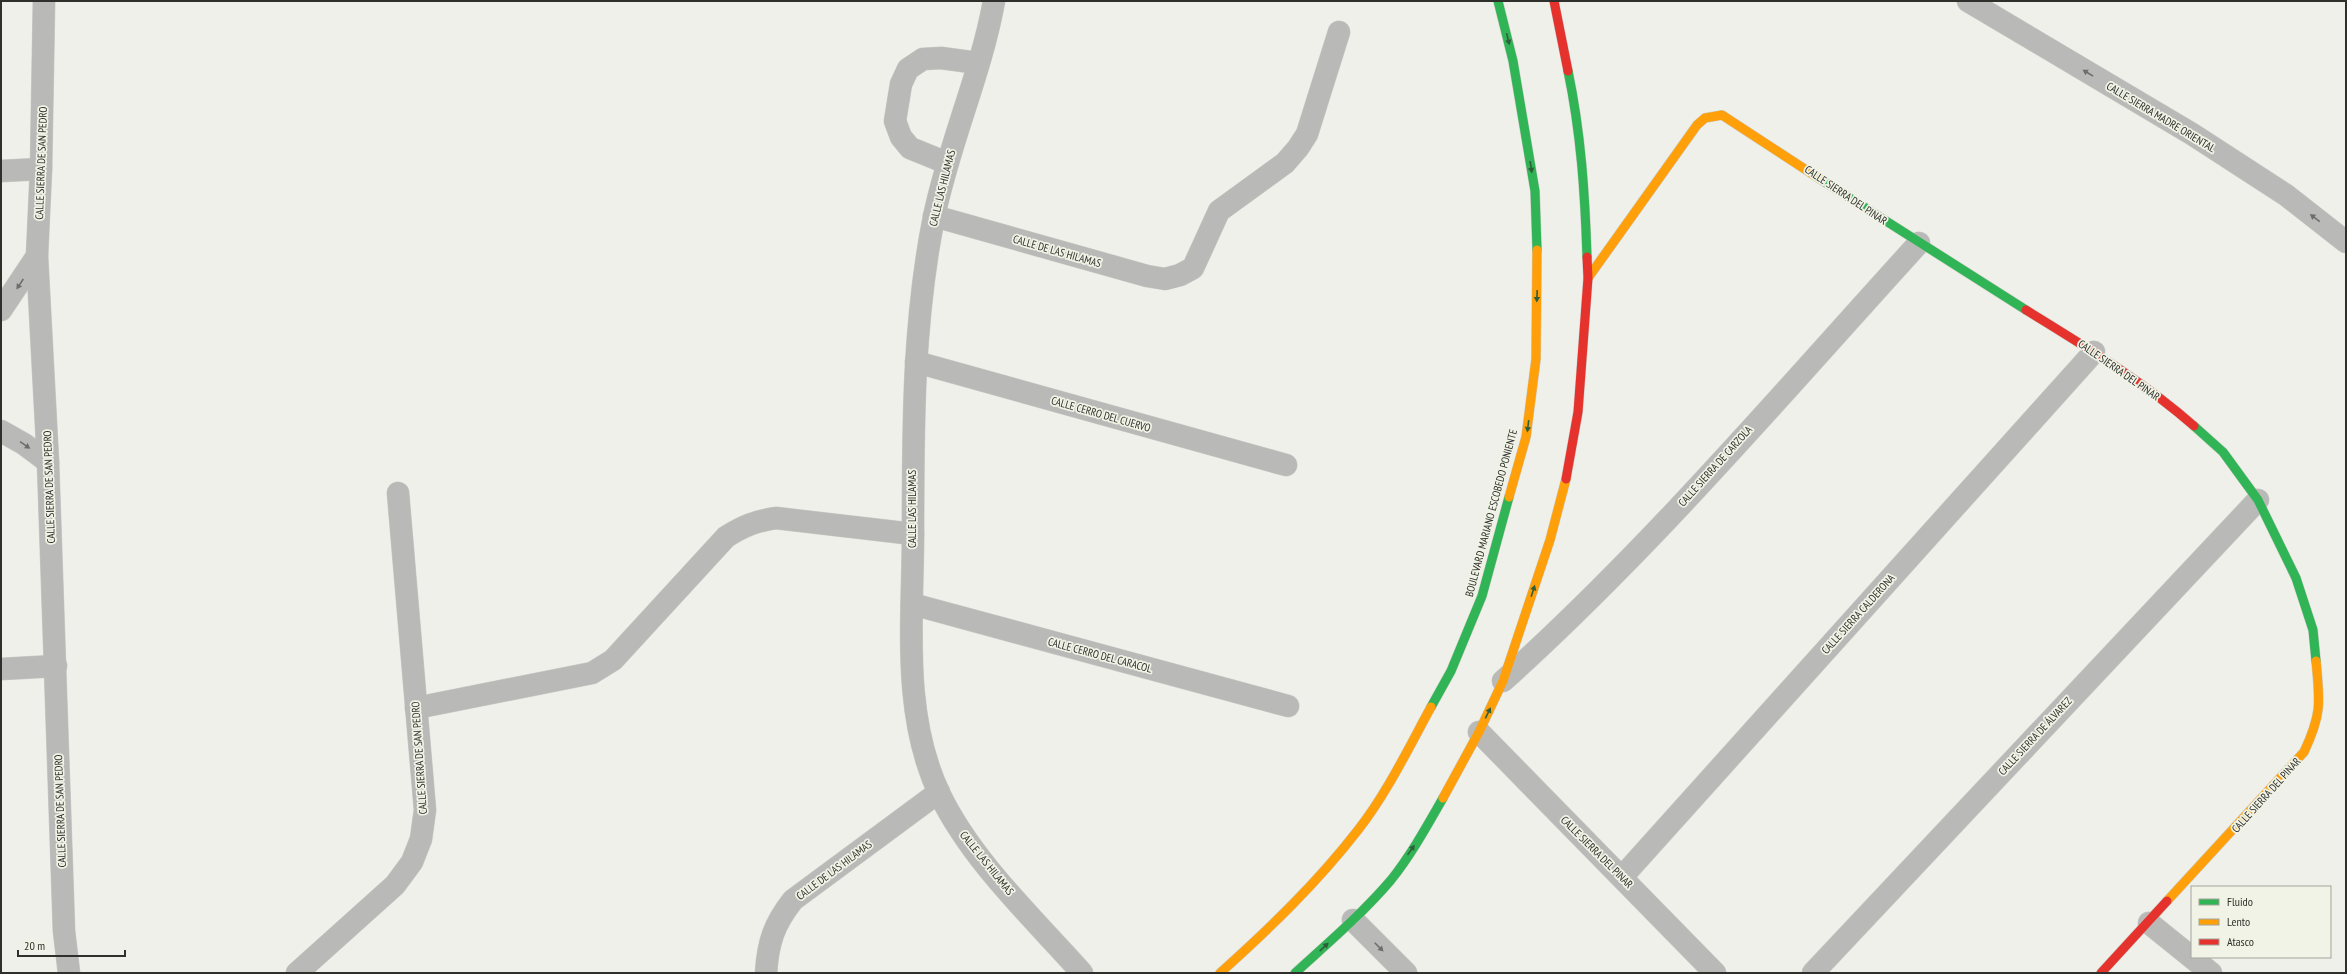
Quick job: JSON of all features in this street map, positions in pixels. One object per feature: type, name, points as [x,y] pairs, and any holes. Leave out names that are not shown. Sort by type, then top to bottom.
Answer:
[{"type":"street","name":"CALLE SIERRA DE SAN PEDRO","points":[[44,1],[42,169],[37,256],[48,462],[64,931],[69,973]]},
{"type":"street","name":"CALLE LAS HILAMAS","points":[[994,1],[978,63],[947,163],[934,216],[918,326],[912,454],[912,676],[917,719],[925,756],[939,792],[954,822],[974,850],[1082,973]]},
{"type":"street","name":"BOULEVARD MARIANO ESCOBEDO PONIENTE","points":[[1220,973],[1278,920],[1358,830],[1397,769],[1451,671],[1484,588],[1526,437],[1536,359],[1538,275],[1535,191],[1514,61],[1498,1]]},
{"type":"street","points":[[1295,973],[1353,920],[1391,879],[1425,830],[1479,732],[1503,681],[1550,540],[1566,478],[1578,412],[1588,278],[1585,188],[1578,120],[1554,1]]},
{"type":"street","name":"CALLE SIERRA MADRE ORIENTAL","points":[[1968,1],[2192,134],[2286,195],[2346,242]]},
{"type":"street","name":"CALLE DE LAS HILAMAS","points":[[934,216],[1147,276],[1166,279],[1180,275],[1193,268],[1219,211],[1285,163],[1298,148],[1307,134],[1339,32]]},
{"type":"street","points":[[947,163],[910,148],[901,137],[895,121],[901,84],[908,69],[923,59],[941,58],[978,63]]},
{"type":"street","name":"CALLE SIERRA DEL PINAR","points":[[1588,278],[1697,125],[1705,118],[1714,115],[1722,115],[1731,118],[1919,243],[2094,352],[2183,416],[2223,452],[2258,500],[2296,578],[2313,630],[2320,702],[2316,727],[2304,752],[2149,923],[2101,973]]},
{"type":"street","points":[[1,171],[42,169]]},
{"type":"street","name":"CALLE SIERRA DE CARZOLA","points":[[1503,681],[1558,631],[1622,567],[1919,243]]},
{"type":"street","points":[[1,310],[37,256]]},
{"type":"street","name":"CALLE SIERRA CALDERONA","points":[[1622,877],[2094,352]]},
{"type":"street","name":"CALLE CERRO DEL CUERVO","points":[[916,362],[1286,466]]},
{"type":"street","points":[[1,431],[24,444],[48,462]]},
{"type":"street","name":"CALLE SIERRA DE SAN PEDRO","points":[[297,973],[395,885],[412,862],[421,839],[425,810],[398,493]]},
{"type":"street","name":"CALLE SIERRA DE ÁLVAREZ","points":[[1813,973],[2258,500]]},
{"type":"street","points":[[416,708],[592,673],[614,660],[726,537],[756,521],[776,518],[913,534]]},
{"type":"street","name":"CALLE CERRO DEL CARACOL","points":[[912,604],[1288,706]]},
{"type":"street","points":[[1,669],[56,666]]},
{"type":"street","name":"CALLE SIERRA DEL PINAR","points":[[1479,732],[1715,973]]},
{"type":"street","name":"CALLE DE LAS HILAMAS","points":[[766,973],[770,941],[779,918],[793,900],[939,792]]},
{"type":"street","points":[[1353,920],[1406,973]]},
{"type":"street","points":[[2149,923],[2191,957]]},
{"type":"street","points":[[2192,958],[2211,973]]},
{"type":"traffic: fast","points":[[1498,1],[1513,61],[1535,191],[1537,250]]},
{"type":"traffic: fast","points":[[1568,71],[1582,164],[1587,257]]},
{"type":"traffic: fast","points":[[1820,179],[2026,310]]},
{"type":"traffic: fast","points":[[2194,426],[2223,452],[2258,500],[2296,578],[2313,630],[2316,661]]},
{"type":"traffic: fast","points":[[1431,707],[1451,671],[1482,596],[1509,497]]},
{"type":"traffic: fast","points":[[1295,973],[1357,916],[1391,880],[1425,830],[1443,798]]},
{"type":"traffic: slow","points":[[1588,278],[1697,125],[1705,118],[1722,115],[1820,179]]},
{"type":"traffic: slow","points":[[1509,497],[1526,437],[1536,359],[1537,250]]},
{"type":"traffic: slow","points":[[1443,798],[1479,732],[1503,681],[1550,540],[1566,479]]},
{"type":"traffic: slow","points":[[2167,901],[2304,752],[2317,717],[2319,698],[2316,661]]},
{"type":"traffic: slow","points":[[1220,973],[1292,905],[1326,869],[1358,830],[1369,816],[1388,786],[1431,707]]},
{"type":"traffic: jam","points":[[1554,1],[1568,71]]},
{"type":"traffic: jam","points":[[1566,479],[1578,412],[1588,278],[1587,257]]},
{"type":"traffic: jam","points":[[2026,310],[2134,379],[2194,426]]},
{"type":"traffic: jam","points":[[2101,973],[2167,901]]}]
